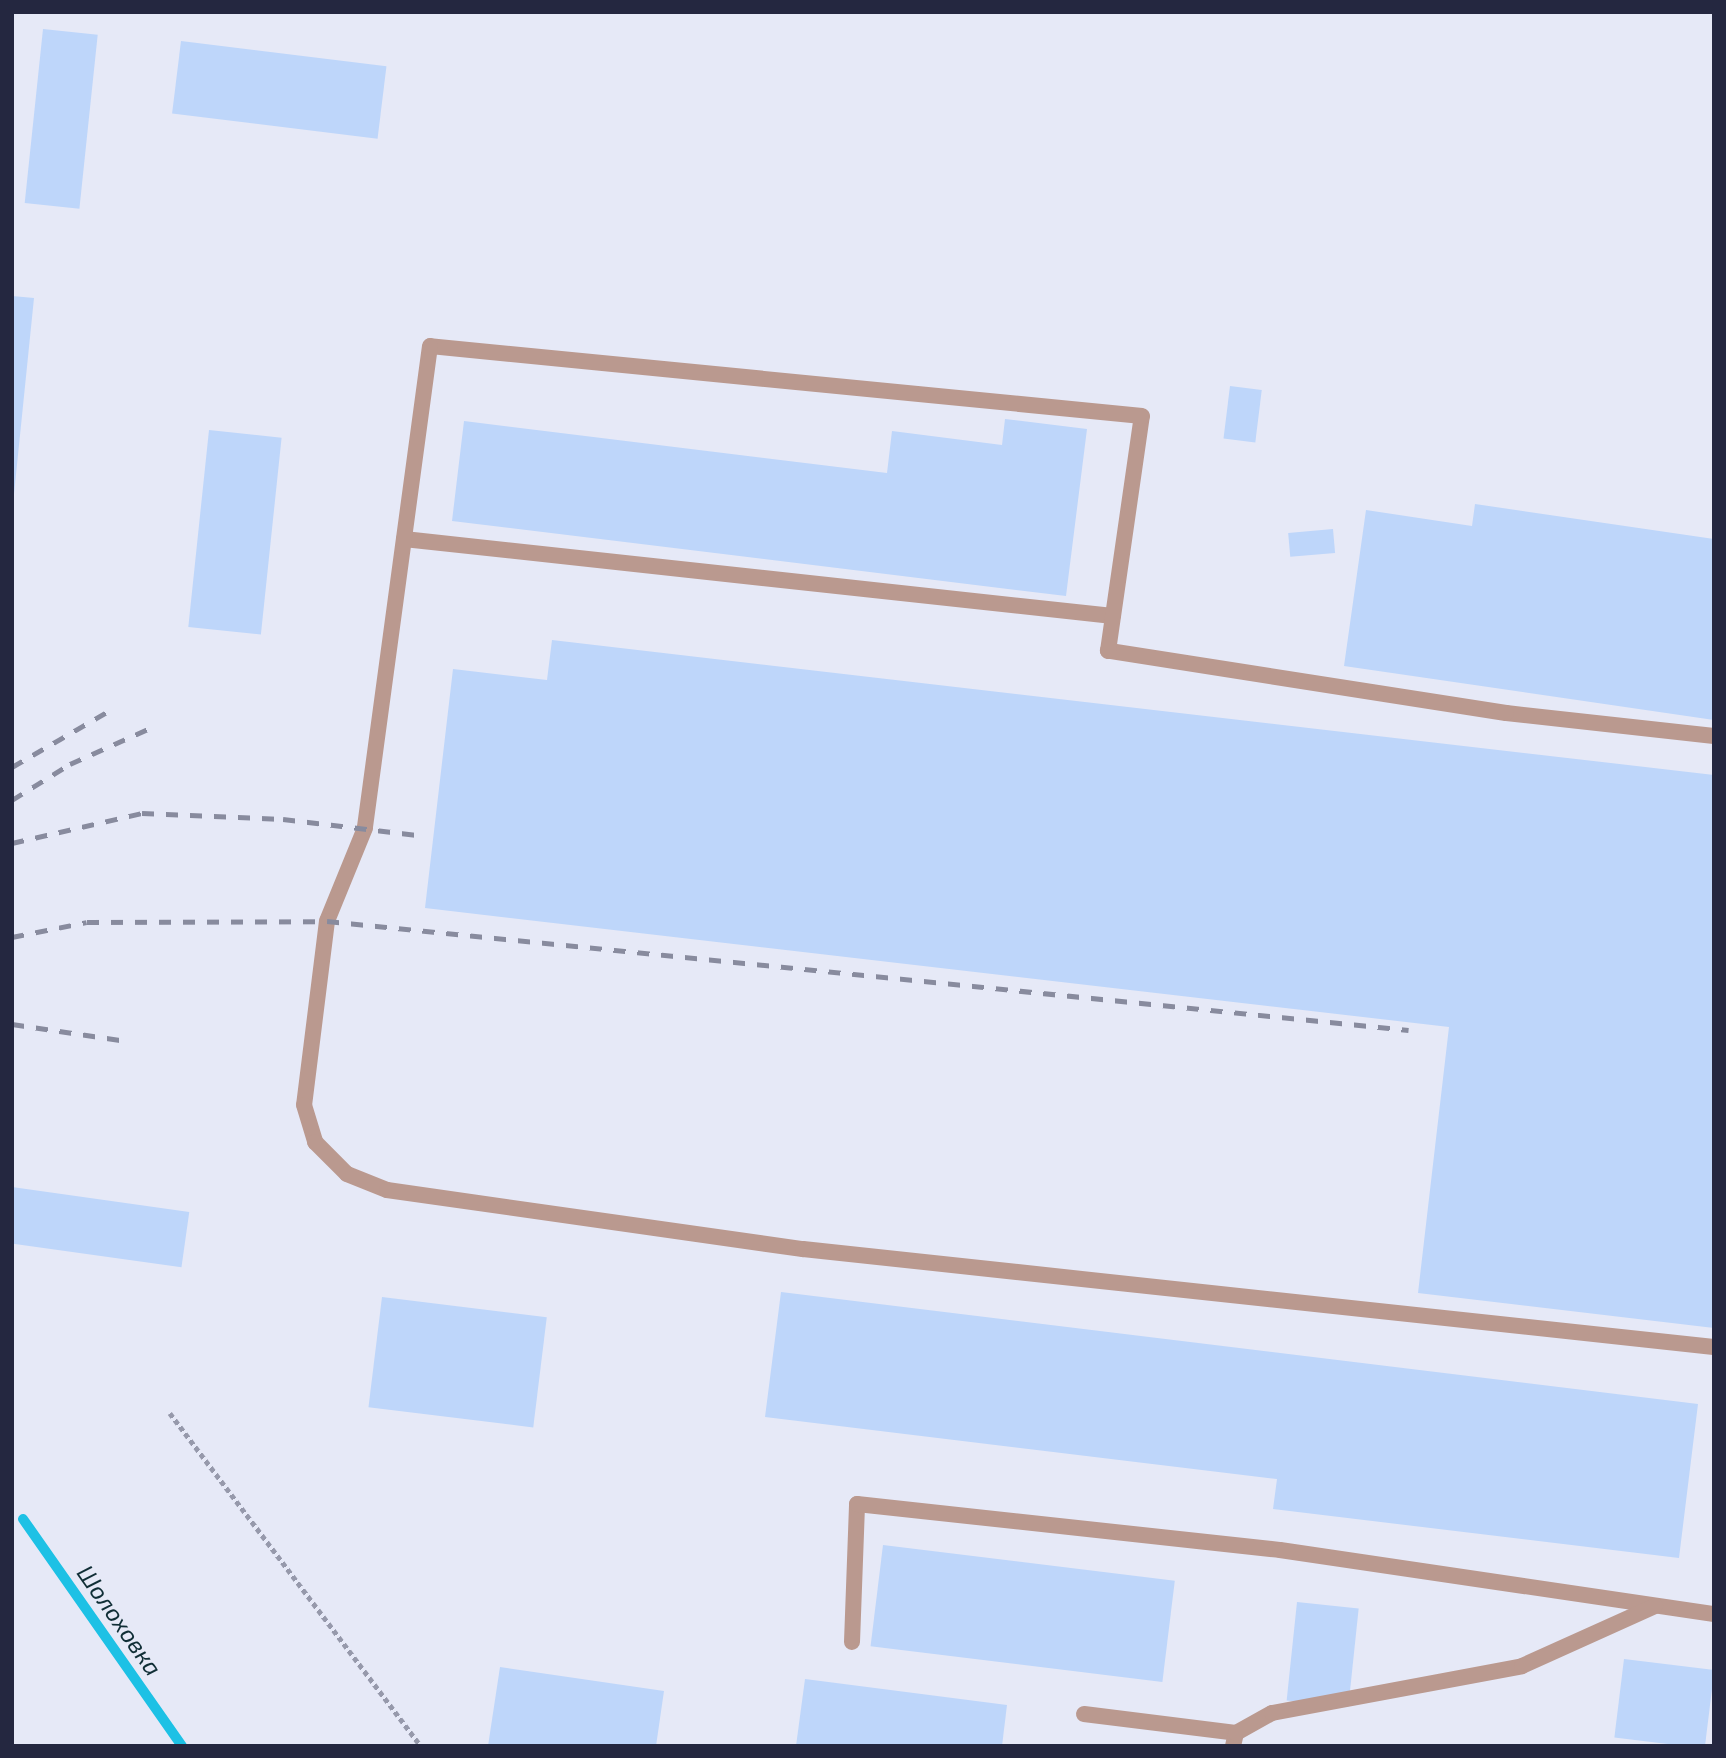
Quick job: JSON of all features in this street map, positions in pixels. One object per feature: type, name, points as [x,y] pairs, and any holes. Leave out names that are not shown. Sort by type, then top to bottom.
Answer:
[{"type":"lane","points":[[1714,736],[1506,713],[1108,651],[1142,416],[430,346],[365,828],[327,921],[304,1105],[315,1142],[346,1174],[387,1190],[803,1249],[1714,1347]]},
{"type":"lane","points":[[404,539],[1113,616]]},
{"type":"lane","points":[[852,1642],[857,1504],[1280,1550],[1714,1614]]},
{"type":"lane","points":[[1084,1714],[1235,1739],[1272,1713],[1522,1667],[1655,1606]]},
{"type":"path","points":[[170,1413],[421,1746]]},
{"type":"building","points":[[43,29],[98,35],[79,209],[25,203]]},
{"type":"building","points":[[181,41],[386,66],[378,139],[172,113]]},
{"type":"building","points":[[12,296],[34,298],[14,494],[12,494]]},
{"type":"building","points":[[1230,386],[1262,390],[1255,443],[1224,439]]},
{"type":"building","points":[[1005,419],[1087,429],[1066,596],[452,521],[464,421],[887,473],[892,431],[1002,445]]},
{"type":"building","points":[[209,430],[282,438],[261,635],[188,627]]},
{"type":"building","points":[[1475,504],[1714,539],[1714,720],[1344,666],[1366,510],[1472,526]]},
{"type":"building","points":[[1333,529],[1335,553],[1290,557],[1288,533]]},
{"type":"building","points":[[552,640],[1714,775],[1714,1328],[1418,1293],[1449,1027],[425,908],[453,669],[547,680]]},
{"type":"building","points":[[12,1187],[189,1212],[181,1267],[12,1244]]},
{"type":"building","points":[[781,1292],[1698,1404],[1679,1558],[1273,1509],[1277,1479],[765,1417]]},
{"type":"building","points":[[382,1297],[547,1317],[533,1427],[368,1407]]},
{"type":"building","points":[[883,1545],[1175,1581],[1162,1682],[871,1646]]},
{"type":"building","points":[[1297,1602],[1359,1608],[1348,1707],[1287,1700]]},
{"type":"building","points":[[1624,1659],[1714,1670],[1705,1746],[1614,1737]]},
{"type":"building","points":[[500,1667],[664,1691],[656,1746],[488,1746]]},
{"type":"building","points":[[805,1679],[1007,1705],[1002,1746],[796,1746]]},
{"type":"waterway","name":"Шолоховка","points":[[23,1519],[182,1746]]},
{"type":"railway","points":[[12,767],[107,712]]},
{"type":"railway","points":[[12,800],[70,764],[150,728]]},
{"type":"railway","points":[[12,843],[142,813],[283,819],[417,835]]},
{"type":"railway","points":[[12,937],[87,922],[327,921],[1409,1030]]},
{"type":"railway","points":[[12,1024],[127,1041]]}]
